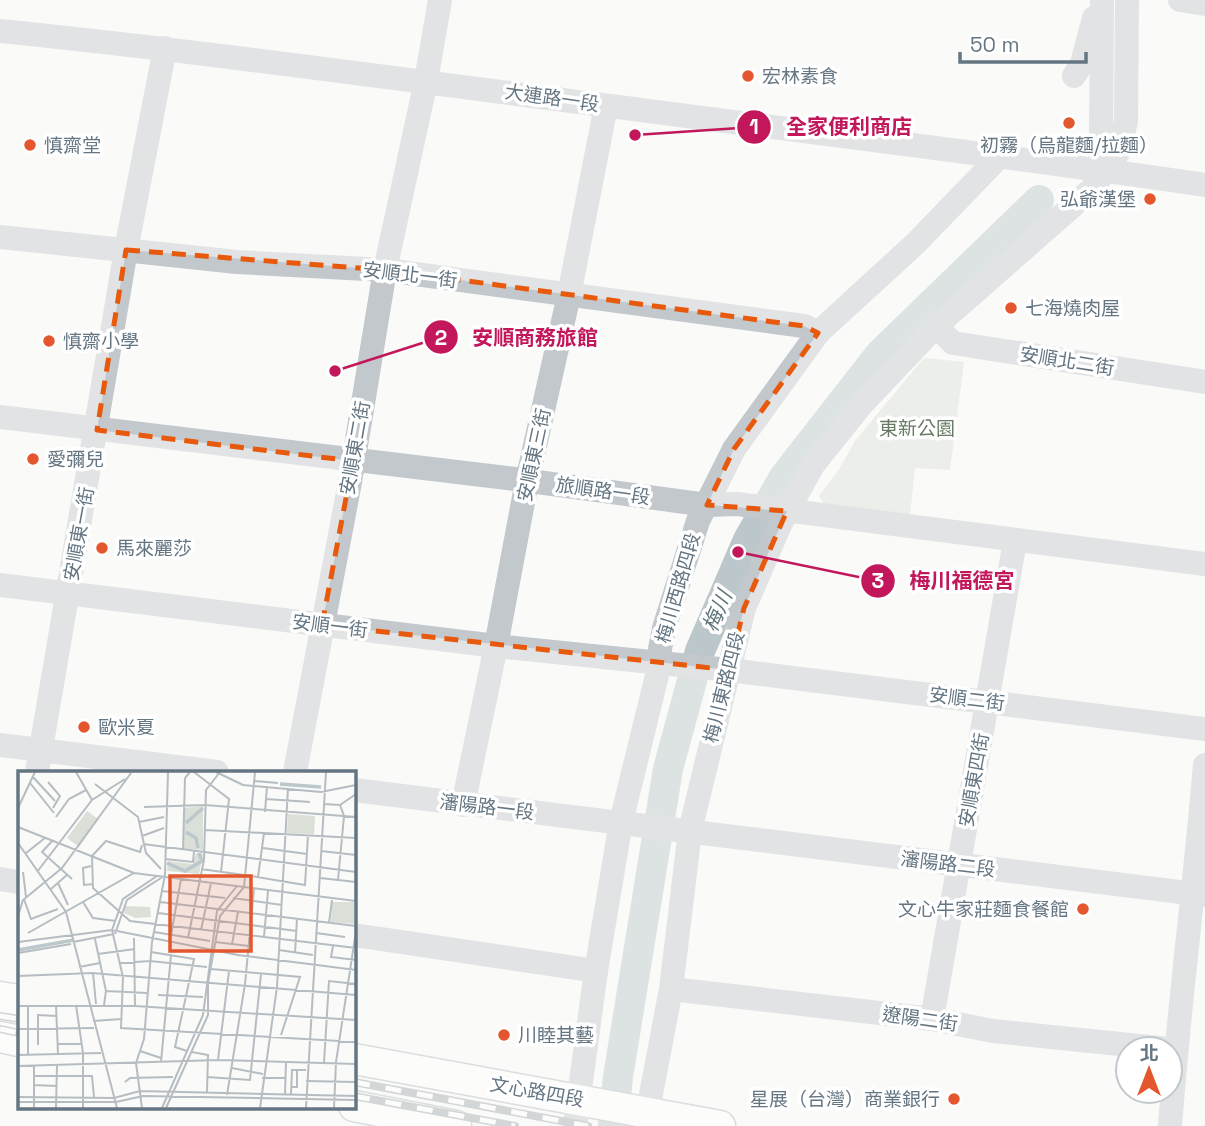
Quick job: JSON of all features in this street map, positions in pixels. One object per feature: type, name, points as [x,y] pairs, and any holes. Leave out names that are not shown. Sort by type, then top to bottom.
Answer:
[{"type":"main road","points":[[0,996],[18,1000]]},
{"type":"main road","points":[[0,1037],[18,1041]]},
{"type":"main road","name":"文心路四段","points":[[355,1059],[576,1112],[720,1126]]},
{"type":"main road","points":[[355,1106],[456,1126]]},
{"type":"street","name":"安順東二街","points":[[295,771],[354,461],[385,270],[426,81],[440,0]]},
{"type":"street","points":[[1074,76],[1082,63],[1100,0]]},
{"type":"street","points":[[1100,0],[1101,141],[1104,170]]},
{"type":"street","name":"梅川東路四段","points":[[646,1119],[671,989],[690,831],[744,608],[780,510],[854,414],[936,326],[1092,188],[1119,150],[1126,121],[1127,0]]},
{"type":"street","points":[[1180,0],[1205,4]]},
{"type":"street","name":"大連路一段","points":[[0,31],[165,48],[426,81],[1001,155],[1205,185]]},
{"type":"street","name":"安順東一街","points":[[39,761],[126,250],[165,48]]},
{"type":"street","name":"安順東三街","points":[[463,805],[527,481],[569,295],[606,106]]},
{"type":"street","name":"梅川西路四段","points":[[576,1112],[621,822],[660,663],[664,628],[698,521],[734,449],[818,333],[916,243],[1001,155]]},
{"type":"street","name":"安順北一街","points":[[0,237],[237,262],[385,270],[804,326],[818,333]]},
{"type":"street","name":"安順北二街","points":[[936,326],[953,343],[1205,382]]},
{"type":"street","name":"旅順路一段","points":[[0,417],[707,505],[737,504],[1205,564]]},
{"type":"street","name":"安順東四街","points":[[932,1019],[1015,541]]},
{"type":"street","name":"安順一街","points":[[0,584],[69,595],[660,663]]},
{"type":"street","name":"安順二街","points":[[660,663],[1205,729]]},
{"type":"street","points":[[0,745],[39,761],[201,771]]},
{"type":"street","points":[[1174,1035],[1199,894],[1205,765]]},
{"type":"street","name":"瀋陽路一段","points":[[355,790],[690,831]]},
{"type":"street","name":"瀋陽路二段","points":[[690,831],[1199,894]]},
{"type":"street","points":[[0,879],[18,882]]},
{"type":"street","points":[[355,935],[596,971]]},
{"type":"street","name":"遼陽二街","points":[[671,989],[932,1019],[993,1031],[1114,1043]]},
{"type":"street","points":[[1170,1105],[1170,1126]]},
{"type":"highlighted area","points":[[126,250],[385,270],[804,326],[818,333],[734,449],[707,505],[787,511],[744,608],[729,670],[322,625],[353,461],[97,430]]},
{"type":"green space","name":"東新公園","points":[[926,358],[964,362],[950,470],[915,468],[910,515],[826,507],[819,496],[840,468],[855,441]]},
{"type":"waterway","name":"梅川","points":[[613,1126],[618,1077],[668,769],[700,651],[748,540],[784,477],[880,354],[1039,200]]},
{"type":"railway","points":[[0,1016],[18,1019]]},
{"type":"railway","points":[[0,1029],[18,1033]]},
{"type":"railway","points":[[355,1082],[588,1126]]},
{"type":"railway","points":[[355,1096],[515,1126]]},
{"type":"place","name":"宏林素食","points":[[748,76]]},
{"type":"place","name":"初霧（烏龍麵/拉麵）","points":[[1069,123]]},
{"type":"place","name":"全家便利商店","points":[[635,135]]},
{"type":"place","name":"慎齋堂","points":[[30,145]]},
{"type":"place","name":"弘爺漢堡","points":[[1150,199]]},
{"type":"place","name":"七海燒肉屋","points":[[1011,308]]},
{"type":"place","name":"慎齋小學","points":[[49,341]]},
{"type":"place","name":"安順商務旅館","points":[[335,371]]},
{"type":"place","name":"愛彌兒","points":[[33,459]]},
{"type":"place","name":"馬來麗莎","points":[[102,548]]},
{"type":"place","name":"梅川福德宮","points":[[738,552]]},
{"type":"place","name":"歐米夏","points":[[84,727]]},
{"type":"place","name":"文心牛家莊麵食餐館","points":[[1083,909]]},
{"type":"place","name":"川睦其藝","points":[[504,1035]]},
{"type":"place","name":"星展（台灣）商業銀行","points":[[954,1099]]}]
